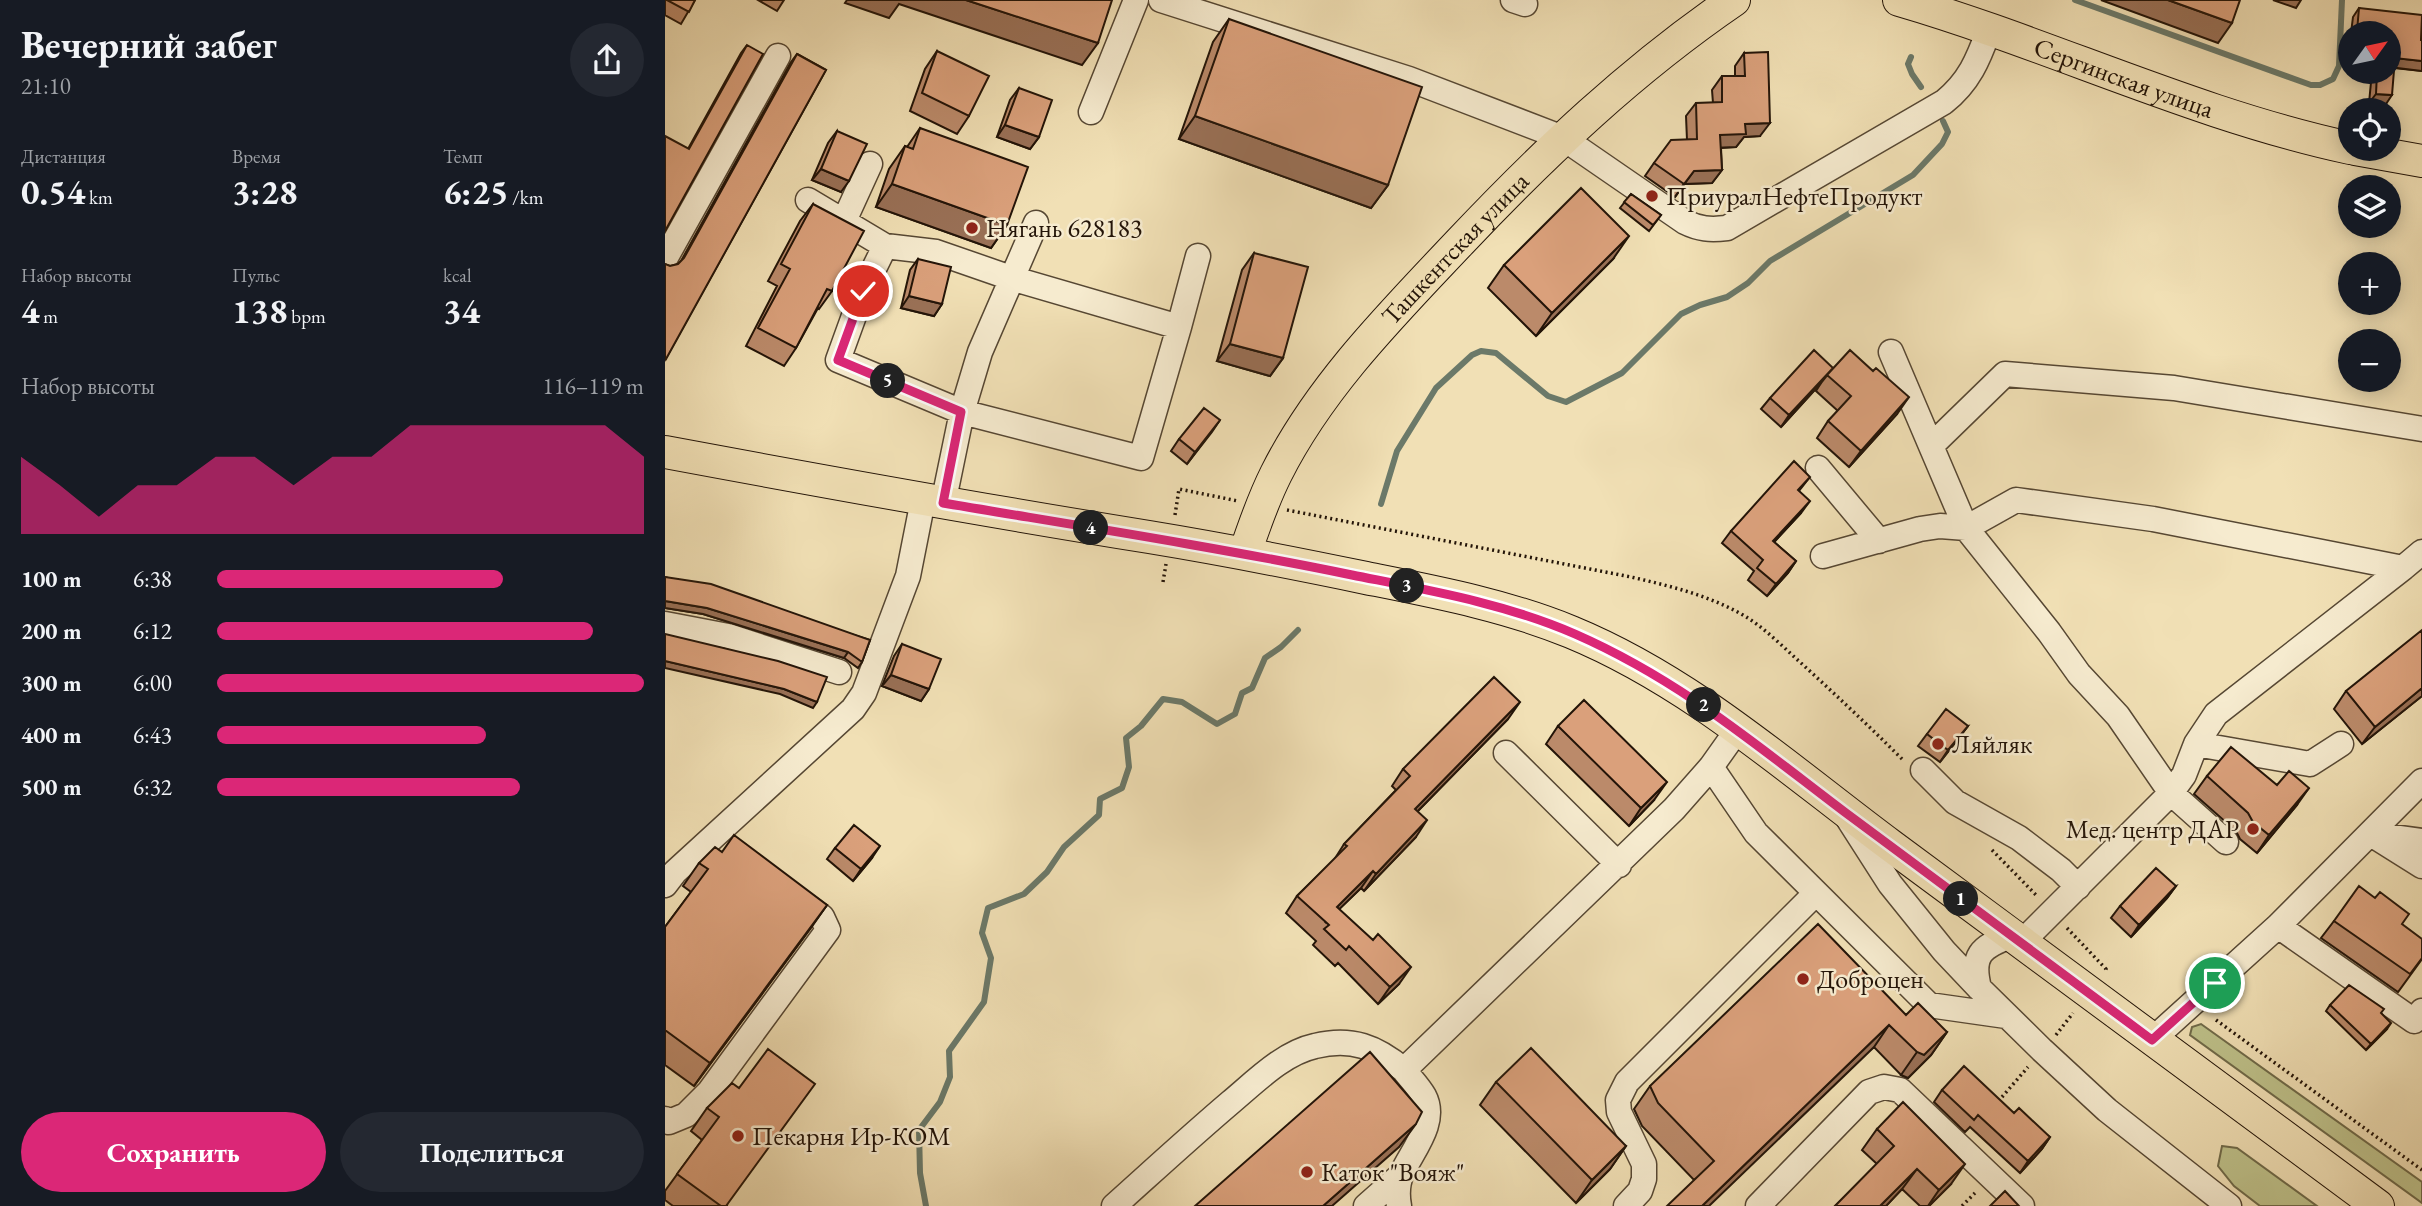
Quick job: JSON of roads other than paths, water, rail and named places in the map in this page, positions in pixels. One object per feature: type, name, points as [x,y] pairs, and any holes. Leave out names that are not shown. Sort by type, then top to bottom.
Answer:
[{"type":"main road","name":"Ташкентская улица","points":[[1245,553],[1277,473],[1311,416],[1388,319],[1563,138],[1659,55],[1734,0]]},
{"type":"main road","name":"Сергинская улица","points":[[1899,0],[2233,115],[2338,145]]},
{"type":"main road","name":"Сергинская улица","points":[[2401,157],[2422,161]]},
{"type":"main road","points":[[665,452],[933,502],[1245,553],[1454,596],[1538,620],[1622,655],[1691,696],[1738,729],[2016,939],[2378,1206]]},
{"type":"street","points":[[1091,112],[1136,0]]},
{"type":"street","points":[[1161,0],[1409,79],[1563,138],[1698,229],[1727,228],[1944,102],[1969,76],[1977,63],[1989,30]]},
{"type":"street","points":[[665,259],[778,56]]},
{"type":"street","points":[[845,221],[870,164]]},
{"type":"street","points":[[808,200],[885,246],[936,253],[1010,278],[1179,327]]},
{"type":"street","points":[[665,885],[675,872],[853,709],[864,693],[908,576],[980,352],[1036,223]]},
{"type":"street","points":[[885,246],[863,291],[838,360],[961,412],[1140,458],[1198,256]]},
{"type":"street","points":[[1891,352],[1966,528],[2079,674],[2226,842]]},
{"type":"street","points":[[1931,446],[2005,374],[2174,388],[2422,429]]},
{"type":"street","points":[[1818,468],[1879,541]]},
{"type":"street","points":[[1823,556],[1940,526],[1966,528],[2016,500],[2153,519],[2403,568]]},
{"type":"street","points":[[1979,988],[1974,969],[1981,952],[1992,942],[2016,939],[2078,887],[2171,781],[2216,714],[2422,552]]},
{"type":"street","points":[[665,624],[728,636],[839,672]]},
{"type":"street","points":[[1404,1070],[1674,809],[1711,767],[1738,729]]},
{"type":"street","points":[[2196,744],[2310,764],[2341,744]]},
{"type":"street","points":[[1506,753],[1619,865]]},
{"type":"street","points":[[1711,767],[1756,832],[1929,1005],[2006,1016]]},
{"type":"street","points":[[1923,770],[1955,803],[2019,838],[2061,870],[2078,887]]},
{"type":"street","points":[[2152,1040],[2278,926],[2422,781]]},
{"type":"street","points":[[1843,810],[1890,884],[1944,951],[2006,1016],[2106,1110],[2229,1206]]},
{"type":"street","points":[[2371,834],[2422,841]]},
{"type":"street","points":[[2371,834],[2422,866]]},
{"type":"street","points":[[713,837],[735,853]]},
{"type":"street","points":[[665,1119],[669,1122],[686,1115],[709,1092],[828,930],[822,918],[778,885]]},
{"type":"street","points":[[1626,1206],[1640,1191],[1644,1179],[1644,1164],[1619,1112],[1618,1100],[1627,1082],[1817,893]]},
{"type":"street","points":[[2278,926],[2414,1021],[2422,1011]]},
{"type":"street","points":[[1114,1206],[1275,1065],[1313,1046],[1345,1042],[1383,1053],[1404,1070],[1426,1098],[1428,1116],[1420,1140],[1401,1175],[1397,1193],[1399,1206]]},
{"type":"street","points":[[1758,1206],[1869,1092],[1884,1087],[1900,1090],[2022,1206]]},
{"type":"street","points":[[1366,1206],[1401,1175]]},
{"type":"waterway","points":[[2075,0],[2311,85],[2320,85],[2333,79],[2339,66],[2342,0]]},
{"type":"waterway","points":[[1911,57],[1908,64],[1921,87]]},
{"type":"waterway","points":[[1381,504],[1397,451],[1436,388],[1472,355],[1481,351],[1496,353],[1548,396],[1566,402],[1622,373],[1681,314],[1727,297],[1748,283],[1770,261],[1913,175],[1942,144],[1948,132],[1943,121]]},
{"type":"waterway","points":[[926,1206],[920,1173],[919,1130],[940,1102],[950,1077],[949,1051],[984,1002],[991,958],[982,933],[988,908],[1024,894],[1047,872],[1064,847],[1099,815],[1100,799],[1122,788],[1129,767],[1126,738],[1141,726],[1163,699],[1182,702],[1217,724],[1235,714],[1242,693],[1252,688],[1265,658],[1298,630]]},
{"type":"place","name":"ПриуралНефтеПродукт","points":[[1652,196]]},
{"type":"place","name":"Нягань 628183","points":[[972,228]]},
{"type":"place","name":"Ляйляк","points":[[1938,744]]},
{"type":"place","name":"Мед. центр ДАР","points":[[2253,829]]},
{"type":"place","name":"Доброцен","points":[[1803,979]]},
{"type":"place","name":"Пекарня Ир-КОМ","points":[[738,1136]]},
{"type":"place","name":"Каток \"Вояж\"","points":[[1307,1172]]}]
